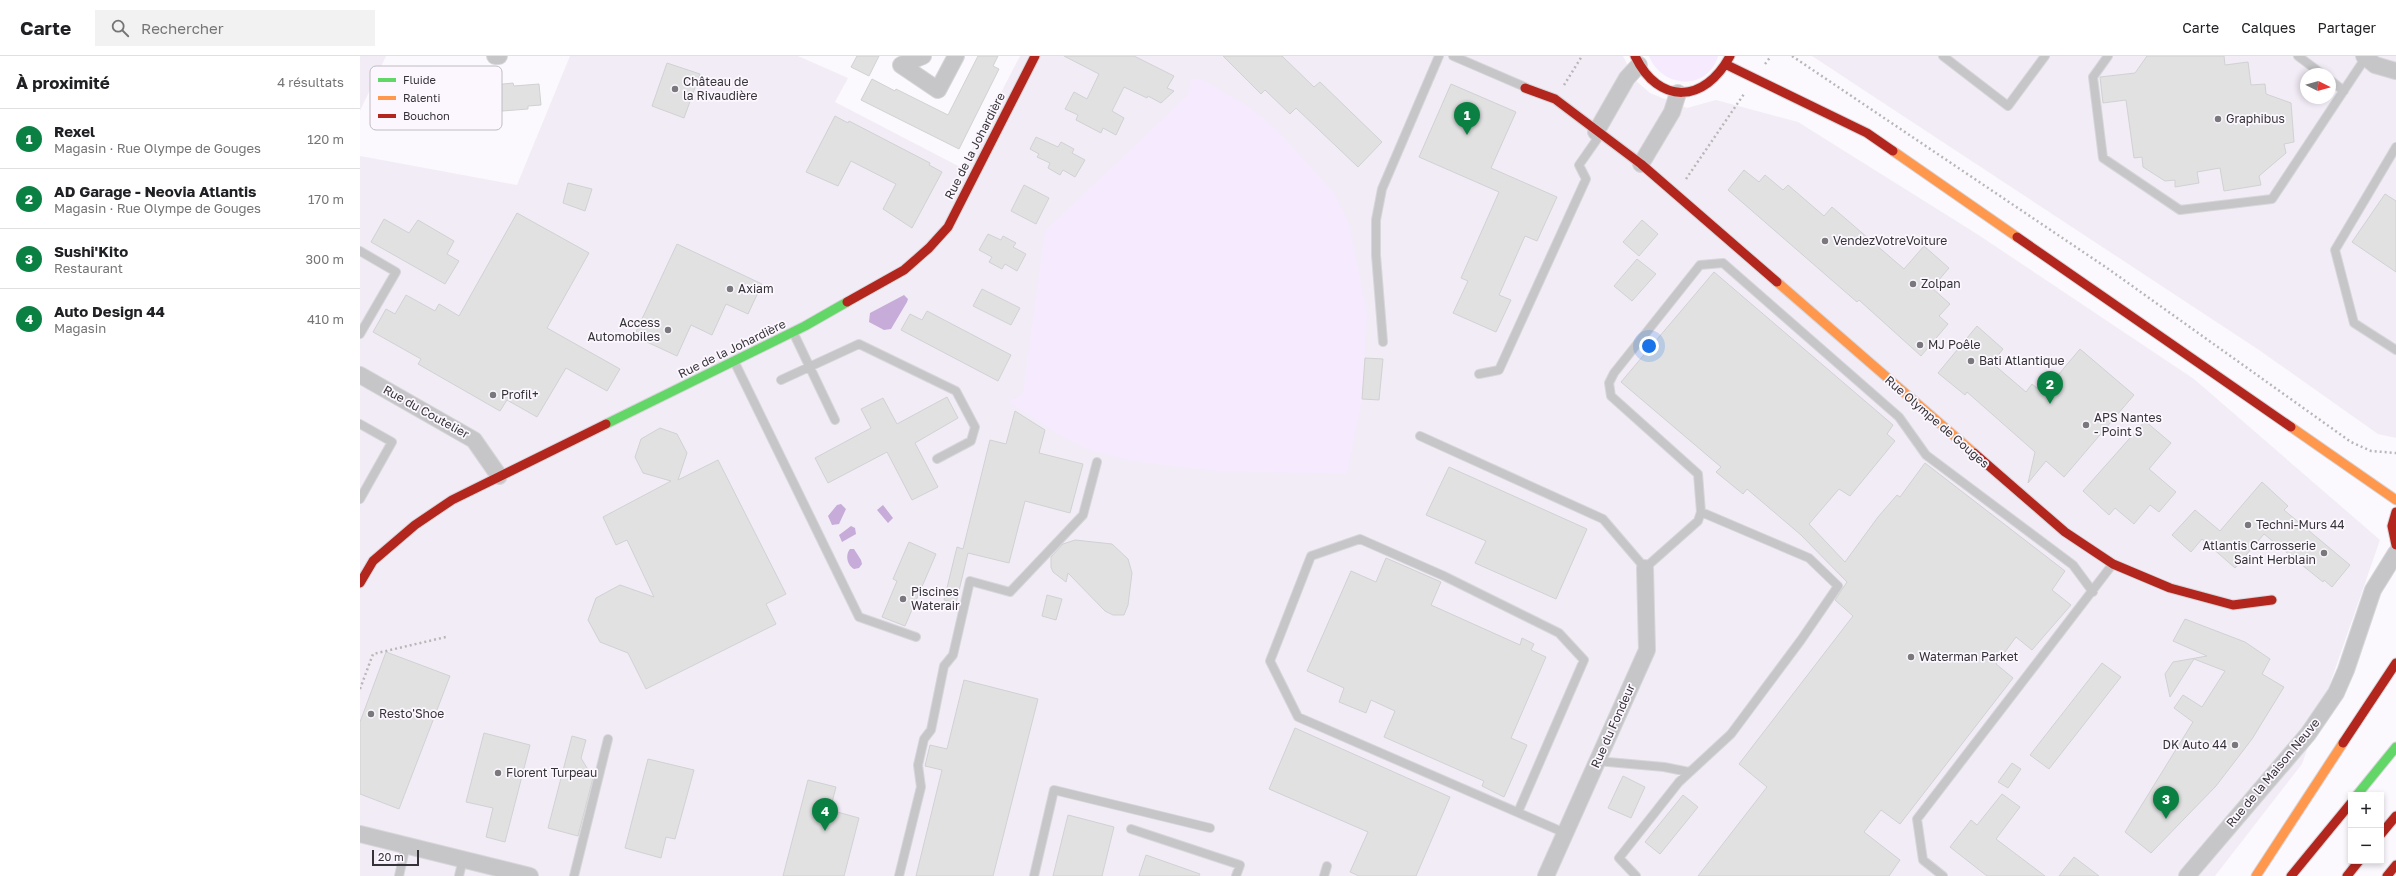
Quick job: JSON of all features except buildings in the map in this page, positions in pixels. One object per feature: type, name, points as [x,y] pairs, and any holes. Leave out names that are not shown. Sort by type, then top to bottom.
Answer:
[{"type":"main road","name":"Rue de la Johardière","points":[[360,583],[373,562],[415,525],[452,500],[793,332],[904,270],[939,238],[948,227],[1035,56]]},
{"type":"main road","points":[[1637,61],[1655,84],[1678,93],[1697,91],[1715,81],[1728,60],[1756,79],[1867,133],[2396,500]]},
{"type":"main road","name":"Rue Olympe de Gouges","points":[[1525,88],[1555,99],[1640,164],[2065,532],[2113,564],[2170,588],[2232,605],[2272,600]]},
{"type":"main road","points":[[2396,512],[2392,526],[2396,545]]},
{"type":"main road","points":[[2256,876],[2396,663]]},
{"type":"main road","points":[[2359,792],[2396,747]]},
{"type":"main road","points":[[2291,876],[2348,807]]},
{"type":"main road","points":[[2384,830],[2396,816]]},
{"type":"main road","points":[[2347,876],[2357,864]]},
{"type":"main road","points":[[2387,876],[2396,866]]},
{"type":"street","points":[[923,56],[901,65],[938,90],[956,56]]},
{"type":"street","points":[[2365,57],[2375,65],[2396,71]]},
{"type":"street","points":[[1598,133],[1637,61]]},
{"type":"street","points":[[1640,164],[1672,112],[1678,93]]},
{"type":"street","name":"Rue du Coutelier","points":[[360,375],[474,440],[499,476]]},
{"type":"street","name":"Rue de la Maison Neuve","points":[[2187,876],[2308,734],[2336,693],[2346,670],[2373,590],[2396,553]]},
{"type":"street","name":"Rue du Fondeur","points":[[1546,876],[1647,650],[1645,568]]},
{"type":"street","points":[[360,834],[530,876]]},
{"type":"lane","points":[[1383,342],[1376,255],[1376,220],[1382,189],[1439,56]]},
{"type":"lane","points":[[1453,56],[1525,88]]},
{"type":"lane","points":[[1943,56],[2008,106],[2045,56]]},
{"type":"lane","points":[[2108,56],[2093,77],[2103,158],[2180,210],[2272,199],[2365,57]]},
{"type":"lane","points":[[2298,56],[2314,68]]},
{"type":"lane","points":[[2336,85],[2344,91]]},
{"type":"lane","points":[[1479,374],[1499,370],[1586,179],[1579,165],[1598,133]]},
{"type":"lane","points":[[2396,147],[2335,250],[2354,323],[2396,350]]},
{"type":"lane","points":[[360,251],[396,272],[360,334]]},
{"type":"lane","points":[[1420,436],[1603,519],[1645,568],[1698,521],[1701,512],[1698,474],[1611,396],[1608,383],[1614,373],[1700,265],[1723,264],[1899,417],[1926,455],[2073,565],[2093,592]]},
{"type":"lane","points":[[793,332],[835,420]]},
{"type":"lane","points":[[781,380],[859,344],[956,391],[975,427],[971,441],[937,460]]},
{"type":"lane","points":[[734,361],[859,617],[916,637]]},
{"type":"lane","points":[[360,424],[392,442],[360,499]]},
{"type":"lane","points":[[900,876],[921,787],[918,765],[924,739],[931,730],[944,666],[953,655],[970,581],[1010,592],[1083,515],[1097,462]]},
{"type":"lane","points":[[1636,876],[1619,858],[1679,782],[1732,734],[1801,640],[1838,586],[1809,558],[1701,512]]},
{"type":"lane","points":[[1518,812],[1584,660],[1559,633],[1444,576],[1360,539],[1311,556],[1270,661],[1298,717],[1565,833]]},
{"type":"lane","points":[[1943,876],[1923,860],[1917,820],[2113,564]]},
{"type":"lane","points":[[574,876],[608,739]]},
{"type":"lane","points":[[1597,761],[1664,766],[1689,772]]},
{"type":"lane","points":[[1034,876],[1054,790],[1210,828]]},
{"type":"lane","points":[[1131,829],[1240,865],[1236,876]]},
{"type":"lane","points":[[399,876],[406,845]]},
{"type":"lane","points":[[458,876],[463,859]]},
{"type":"lane","points":[[1324,876],[1327,866]]},
{"type":"path","points":[[1555,99],[1582,56]]},
{"type":"path","points":[[1675,194],[1771,56]]},
{"type":"path","points":[[1792,56],[2107,268],[2351,442],[2371,451],[2396,454]]},
{"type":"path","points":[[360,689],[373,654],[446,637]]},
{"type":"shaded area","points":[[360,56],[386,56],[381,66],[370,66],[370,90],[360,111]]},
{"type":"shaded area","points":[[570,56],[798,56],[848,78],[835,102],[962,168],[1020,56],[1623,56],[1635,80],[1650,93],[1687,108],[1716,100],[1798,122],[1977,234],[2194,379],[2380,540],[2302,764],[2215,876],[360,876],[360,156],[517,185]]},
{"type":"shaded area","points":[[1649,56],[1718,56],[1713,67],[1705,75],[1695,80],[1685,82],[1674,80],[1664,75],[1655,67]]},
{"type":"shaded area","points":[[1812,56],[2396,56],[2396,438],[2378,434],[2259,350]]},
{"type":"shaded area","points":[[1191,79],[1201,79],[1246,105],[1276,129],[1333,192],[1349,224],[1367,313],[1362,399],[1347,474],[1217,471],[1132,461],[1090,450],[1058,434],[1009,402],[1023,394],[1045,231],[1188,95]]},
{"type":"shaded area","points":[[904,295],[908,299],[907,302],[891,329],[884,330],[869,322],[870,313]]},
{"type":"shaded area","points":[[841,504],[846,509],[839,524],[832,525],[828,516],[837,505]]},
{"type":"shaded area","points":[[883,505],[893,518],[888,523],[877,510]]},
{"type":"shaded area","points":[[851,526],[855,528],[856,534],[842,542],[839,535]]},
{"type":"shaded area","points":[[850,549],[854,549],[861,560],[862,564],[859,568],[854,569],[848,562],[847,557]]},
{"type":"traffic: fast","points":[[606,424],[805,326],[847,302]]},
{"type":"traffic: fast","points":[[2359,792],[2396,747]]},
{"type":"traffic: slow","points":[[1893,151],[2017,237]]},
{"type":"traffic: slow","points":[[1777,282],[1974,453]]},
{"type":"traffic: slow","points":[[2291,427],[2396,500]]},
{"type":"traffic: slow","points":[[2256,876],[2343,743]]},
{"type":"traffic: jam","points":[[847,302],[904,270],[929,248],[948,227],[1035,56]]},
{"type":"traffic: jam","points":[[1635,56],[1645,72],[1656,84],[1669,90],[1682,92],[1695,90],[1708,83],[1720,72],[1730,56]]},
{"type":"traffic: jam","points":[[1727,65],[1867,133],[1893,151]]},
{"type":"traffic: jam","points":[[1525,88],[1555,99],[1641,164],[1777,282]]},
{"type":"traffic: jam","points":[[2017,237],[2291,427]]},
{"type":"traffic: jam","points":[[360,583],[373,561],[415,525],[452,500],[606,424]]},
{"type":"traffic: jam","points":[[1974,453],[2065,532],[2113,564],[2170,588],[2233,605],[2272,600]]},
{"type":"traffic: jam","points":[[2396,512],[2392,526],[2396,545]]},
{"type":"traffic: jam","points":[[2343,743],[2396,663]]},
{"type":"traffic: jam","points":[[2291,876],[2348,807]]},
{"type":"traffic: jam","points":[[2384,830],[2396,816]]},
{"type":"traffic: jam","points":[[2347,876],[2357,864]]},
{"type":"traffic: jam","points":[[2387,876],[2396,865]]},
{"type":"place","name":"Château de la Rivaudière","points":[[675,89]]},
{"type":"place","name":"Graphibus","points":[[2218,119]]},
{"type":"place","name":"Rexel","points":[[1467,135]]},
{"type":"place","name":"VendezVotreVoiture","points":[[1825,241]]},
{"type":"place","name":"Zolpan","points":[[1913,284]]},
{"type":"place","name":"Axiam","points":[[730,289]]},
{"type":"place","name":"Access Automobiles","points":[[668,330]]},
{"type":"place","name":"MJ Poêle","points":[[1920,345]]},
{"type":"place","name":"Bati Atlantique","points":[[1971,361]]},
{"type":"place","name":"Profil+","points":[[493,395]]},
{"type":"place","name":"AD Garage - Neovia Atlantis","points":[[2050,404]]},
{"type":"place","name":"APS Nantes - Point S","points":[[2086,425]]},
{"type":"place","name":"Techni-Murs 44","points":[[2248,525]]},
{"type":"place","name":"Atlantis Carrosserie Saint Herblain","points":[[2324,553]]},
{"type":"place","name":"Piscines Waterair","points":[[903,599]]},
{"type":"place","name":"Waterman Parket","points":[[1911,657]]},
{"type":"place","name":"Resto'Shoe","points":[[371,714]]},
{"type":"place","name":"DK Auto 44","points":[[2235,745]]},
{"type":"place","name":"Florent Turpeau","points":[[498,773]]},
{"type":"place","name":"Sushi'Kito","points":[[2166,819]]},
{"type":"place","name":"Auto Design 44","points":[[825,831]]}]
